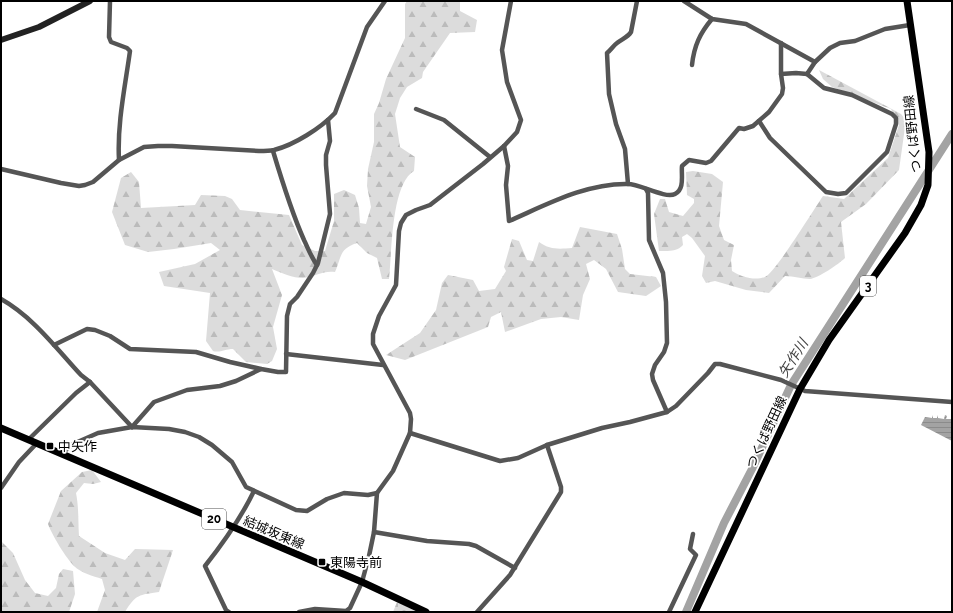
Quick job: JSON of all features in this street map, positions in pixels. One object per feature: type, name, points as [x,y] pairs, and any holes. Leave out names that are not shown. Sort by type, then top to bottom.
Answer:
[{"type":"main road","name":"つくば野田線","points":[[695,612],[798,388],[829,340],[906,233],[922,206],[929,184],[929,152],[907,1]]},
{"type":"main road","name":"結城坂東線","points":[[1,428],[362,582],[426,612]]},
{"type":"street","points":[[1,40],[39,27],[90,1]]},
{"type":"street","points":[[110,1],[109,37],[111,42],[127,48],[130,51],[120,121],[118,145],[119,160]]},
{"type":"street","points":[[1,169],[79,186],[93,182],[119,160],[144,147],[158,146],[273,151],[314,131],[335,113],[367,27],[386,1]]},
{"type":"street","points":[[299,612],[314,610],[346,611],[350,608],[362,582],[374,532],[377,493],[393,471],[410,433],[410,413],[373,344],[373,334],[379,316],[396,285],[398,240],[401,223],[406,215],[430,205],[490,158],[517,132],[521,120],[507,82],[502,50],[511,1]]},
{"type":"street","points":[[628,184],[625,149],[616,124],[610,94],[607,53],[612,50],[616,43],[629,36],[637,1]]},
{"type":"street","points":[[684,1],[712,19],[746,24],[815,62]]},
{"type":"street","points":[[692,65],[697,41],[702,30],[712,19]]},
{"type":"street","points":[[807,74],[815,62],[830,48],[840,43],[855,42],[885,29],[910,25]]},
{"type":"street","points":[[504,146],[508,166],[506,185],[508,221],[572,194],[605,185],[637,184],[646,189],[670,195],[676,194],[681,187],[682,166],[689,160],[706,163],[711,161],[738,128],[744,129],[753,126],[769,112],[782,94],[781,43]]},
{"type":"street","points":[[759,121],[770,138],[826,192],[838,194],[846,193],[887,152],[896,124],[896,118],[892,114],[852,95],[824,88],[807,74],[796,72],[781,74]]},
{"type":"street","points":[[416,109],[444,120],[490,158]]},
{"type":"street","points":[[54,345],[87,329],[104,332],[130,349],[196,352],[261,369],[286,372],[287,316],[290,304],[297,297],[314,273],[318,263],[330,214],[326,165],[326,155],[330,141],[328,120]]},
{"type":"street","points":[[273,151],[299,230],[313,260],[317,265]]},
{"type":"street","points":[[646,189],[648,193],[649,240],[662,273],[666,302],[667,343],[664,352],[652,374],[653,380],[667,412]]},
{"type":"street","points":[[1,299],[31,320],[81,375],[90,382],[132,427]]},
{"type":"street","points":[[286,354],[383,365]]},
{"type":"street","points":[[410,433],[500,461],[518,458],[547,445],[602,428],[667,412],[676,406],[715,364],[720,364],[786,382],[798,388],[815,392],[952,402]]},
{"type":"street","points":[[132,427],[154,402],[187,390],[220,386],[236,381],[261,369]]},
{"type":"street","points":[[28,440],[76,393],[90,382]]},
{"type":"street","points":[[61,454],[73,444],[98,433],[132,427],[168,429],[185,432],[212,444],[232,462],[246,487],[296,510],[307,511],[336,495],[344,493],[368,495],[377,493]]},
{"type":"street","points":[[1,488],[19,462],[37,443]]},
{"type":"street","points":[[477,612],[515,568],[561,492],[561,487],[547,445]]},
{"type":"street","points":[[229,612],[226,610],[205,566],[234,528],[254,491]]},
{"type":"street","points":[[374,532],[427,541],[469,544],[476,546],[515,568]]},
{"type":"street","points":[[669,612],[696,556],[696,554],[690,550],[693,534]]},
{"type":"green space","points":[[407,1],[460,1],[460,11],[477,20],[475,32],[450,33],[423,72],[422,78],[407,87],[400,98],[395,114],[400,147],[415,157],[414,171],[406,178],[397,204],[392,237],[389,279],[382,279],[377,258],[367,253],[357,243],[351,245],[344,251],[340,257],[335,272],[327,272],[299,278],[283,274],[272,269],[282,295],[273,327],[277,349],[272,361],[267,364],[246,362],[233,349],[218,352],[213,351],[206,341],[210,293],[164,286],[159,272],[195,264],[220,250],[211,243],[148,252],[125,245],[112,212],[121,178],[131,172],[139,182],[141,208],[195,205],[201,195],[225,196],[232,199],[240,210],[289,215],[302,245],[315,251],[325,251],[334,221],[334,194],[344,190],[355,195],[359,208],[360,223],[366,224],[371,207],[367,186],[368,169],[374,142],[374,114],[386,79],[405,38],[405,4]]},
{"type":"green space","points":[[819,70],[901,114],[906,120],[899,170],[866,204],[841,222],[845,258],[838,264],[814,278],[807,279],[785,276],[769,293],[746,290],[715,281],[706,283],[702,276],[705,256],[692,238],[687,234],[682,237],[683,245],[678,249],[672,251],[659,251],[654,214],[660,199],[665,199],[669,212],[683,216],[694,203],[694,199],[687,195],[686,172],[693,171],[712,174],[723,182],[719,226],[724,240],[734,245],[731,260],[732,271],[748,278],[757,279],[765,277],[770,273],[785,253],[823,196],[844,199],[888,158],[899,125],[891,109],[832,87],[823,79]]},
{"type":"green space","points":[[580,227],[617,234],[622,249],[625,269],[630,274],[656,277],[661,286],[646,296],[618,292],[606,269],[594,260],[586,264],[590,279],[583,295],[579,320],[561,317],[541,319],[505,332],[501,312],[491,317],[488,327],[405,360],[386,355],[420,333],[436,310],[442,283],[448,275],[473,280],[479,291],[495,289],[506,271],[504,267],[512,239],[519,241],[527,260],[533,261],[539,242],[551,248],[572,248]]},
{"type":"green space","points":[[92,470],[101,482],[93,484],[84,483],[76,493],[79,536],[105,553],[125,560],[135,549],[173,550],[159,592],[139,596],[132,602],[125,612],[97,612],[105,590],[102,579],[84,572],[74,566],[67,558],[48,524],[61,491],[82,472]]},
{"type":"green space","points":[[1,541],[13,553],[25,580],[35,593],[48,596],[56,588],[59,574],[63,569],[73,571],[75,594],[69,612],[1,612]]},
{"type":"green space","points":[[397,602],[418,612],[393,612]]},
{"type":"shaded area","points":[[952,410],[952,441],[921,425],[925,417],[932,418],[933,415],[933,418],[937,418],[937,415],[938,418],[944,419],[945,415],[947,416],[946,419],[951,419]]},
{"type":"waterway","name":"矢作川","points":[[686,612],[724,523],[752,469],[791,385],[952,134]]},
{"type":"place","name":"中矢作","points":[[50,446]]},
{"type":"place","name":"東陽寺前","points":[[322,562]]}]
